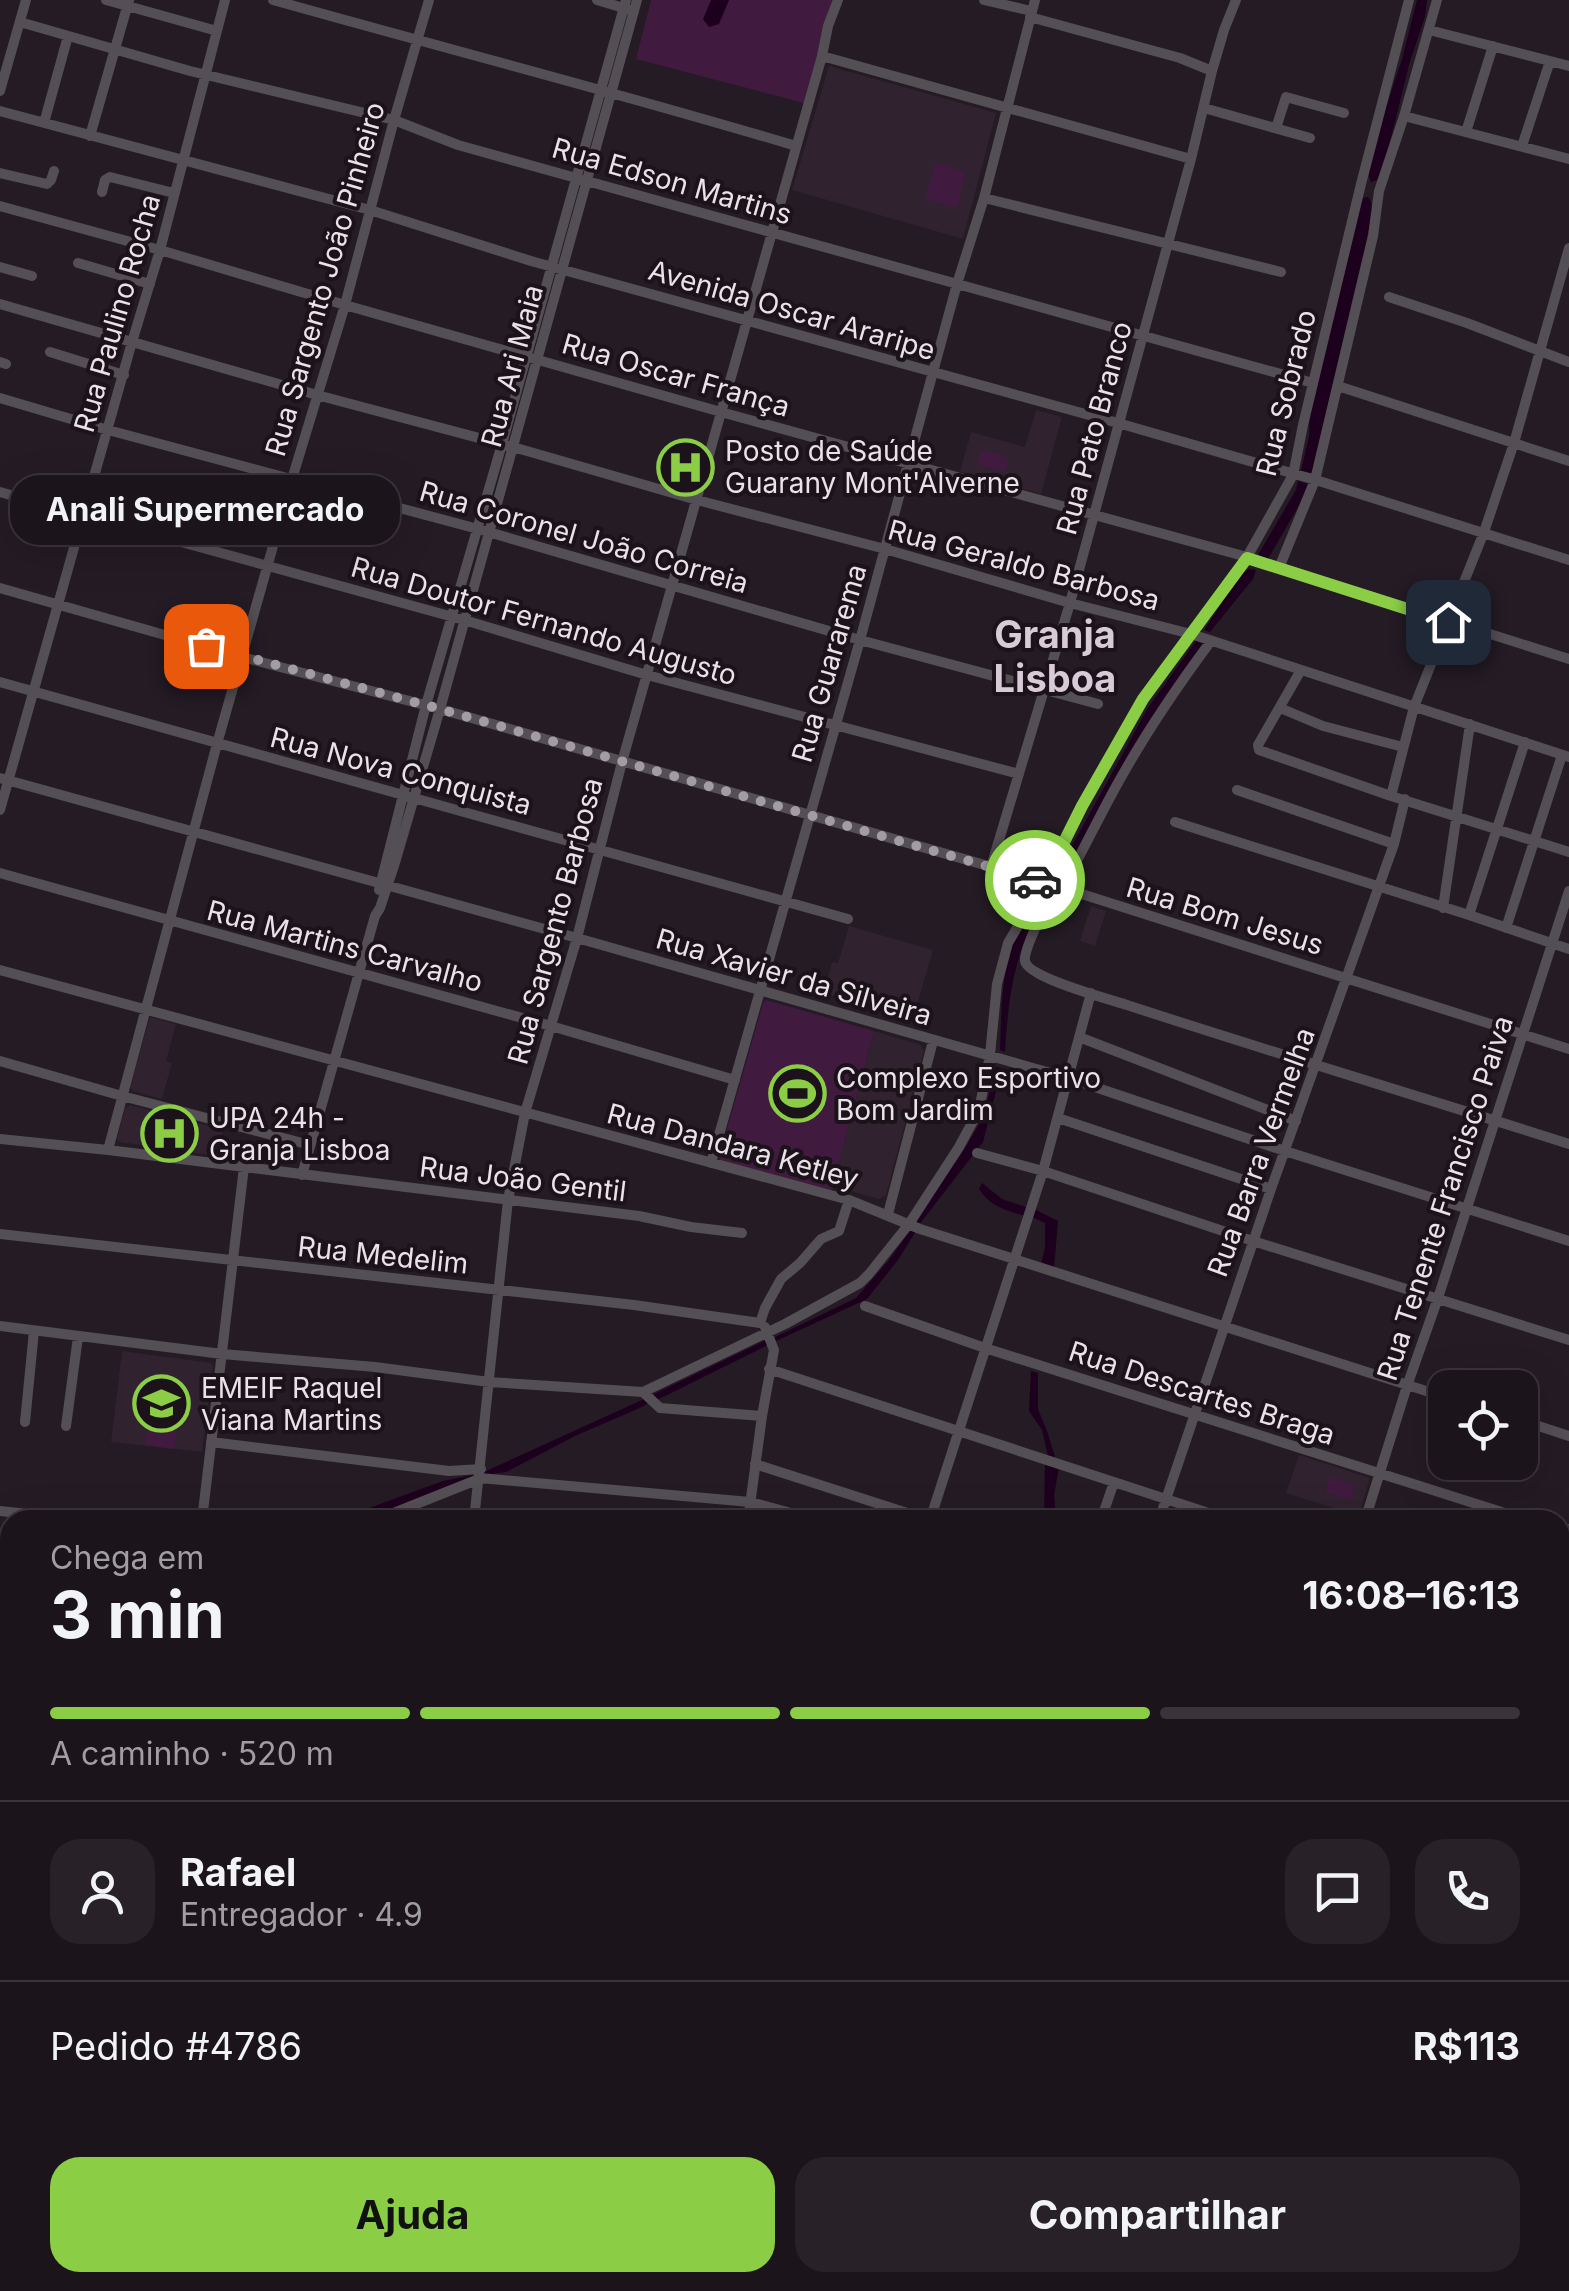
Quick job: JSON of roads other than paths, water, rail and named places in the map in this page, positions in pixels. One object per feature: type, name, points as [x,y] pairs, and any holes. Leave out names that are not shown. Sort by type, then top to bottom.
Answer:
[{"type":"street","points":[[0,92],[26,0]]},
{"type":"street","points":[[106,0],[128,3],[216,31]]},
{"type":"street","name":"Rua Paulino Rocha","points":[[0,810],[4,779],[34,692],[160,250],[225,0]]},
{"type":"street","points":[[273,0],[796,146]]},
{"type":"street","name":"Rua Sargento João Pinheiro","points":[[108,1150],[217,744],[345,306],[429,0]]},
{"type":"street","points":[[597,0],[630,5]]},
{"type":"street","name":"Rua Sargento Barbosa","points":[[475,1510],[508,1200],[525,1113],[838,0]]},
{"type":"street","points":[[984,0],[1032,9],[1212,70]]},
{"type":"street","name":"Rua Pato Branco","points":[[990,867],[1070,603],[1212,70],[1236,0]]},
{"type":"street","name":"Rua Sobrado","points":[[644,1393],[768,1337],[860,1283],[910,1224],[960,1147],[979,1110],[1001,962],[1008,943],[1143,699],[1247,558],[1294,475],[1361,184],[1410,0]]},
{"type":"street","name":"Rua Sobrado","points":[[1279,568],[1316,480],[1374,236],[1379,192],[1436,0]]},
{"type":"street","points":[[90,136],[128,3]]},
{"type":"street","name":"Rua Ari Maia","points":[[302,1175],[375,916],[374,906],[440,709],[458,619],[630,5]]},
{"type":"street","name":"Rua Guararema","points":[[711,1163],[984,198],[1032,9]]},
{"type":"street","name":"Rua Edson Martins","points":[[20,22],[190,71],[394,120],[458,144],[582,180],[1313,382]]},
{"type":"street","points":[[1429,30],[1569,66]]},
{"type":"street","points":[[44,124],[68,36]]},
{"type":"street","points":[[1466,132],[1493,46]]},
{"type":"street","points":[[822,56],[1191,159]]},
{"type":"street","points":[[1522,146],[1550,61]]},
{"type":"street","points":[[1276,128],[1286,97],[1344,112]]},
{"type":"street","points":[[1204,108],[1310,138]]},
{"type":"street","name":"Avenida Oscar Araripe","points":[[0,111],[370,210],[747,322],[1118,423],[1316,480],[1569,560]]},
{"type":"street","points":[[1404,116],[1569,159]]},
{"type":"street","points":[[0,173],[47,184],[54,171]]},
{"type":"street","points":[[102,192],[110,177],[174,193]]},
{"type":"street","points":[[1361,184],[1379,192]]},
{"type":"street","points":[[984,198],[1281,272]]},
{"type":"street","name":"Rua Oscar França","points":[[0,206],[1247,558],[1569,659]]},
{"type":"street","points":[[1391,796],[1414,707],[1484,532],[1514,444],[1569,248]]},
{"type":"street","points":[[78,263],[150,284]]},
{"type":"street","points":[[0,267],[32,276]]},
{"type":"street","points":[[1389,296],[1569,362]]},
{"type":"street","name":"Rua Geraldo Barbosa","points":[[0,304],[317,395],[1191,634],[1566,756]]},
{"type":"street","points":[[50,352],[124,375]]},
{"type":"street","points":[[1338,386],[1569,461]]},
{"type":"street","name":"Rua Coronel João Correia","points":[[0,398],[1098,704]]},
{"type":"street","name":"Rua Doutor Fernando Augusto","points":[[0,492],[648,675],[1019,774]]},
{"type":"street","name":"Rua Bom Jesus","points":[[0,588],[1044,882],[1569,1049]]},
{"type":"street","name":"Rua Ari Maia","points":[[409,796],[426,706],[458,619]]},
{"type":"street","points":[[1210,641],[1125,771],[1072,870],[1056,886],[1028,946],[1025,958],[1029,969],[1316,1066],[1569,1144]]},
{"type":"street","points":[[1301,670],[1258,744],[1259,750],[1569,852]]},
{"type":"street","name":"Rua Nova Conquista","points":[[0,682],[848,919]]},
{"type":"street","points":[[1280,708],[1334,729],[1403,746]]},
{"type":"street","points":[[1443,908],[1470,724]]},
{"type":"street","points":[[1469,915],[1525,742]]},
{"type":"street","points":[[1506,928],[1566,756]]},
{"type":"street","name":"Rua Xavier da Silveira","points":[[4,779],[1068,1078],[1569,1241]]},
{"type":"street","points":[[1236,790],[1394,844]]},
{"type":"street","name":"Rua Barra Vermelha","points":[[1162,1510],[1271,1188],[1394,844],[1405,800]]},
{"type":"street","points":[[1175,822],[1569,950]]},
{"type":"street","name":"Rua Martins Carvalho","points":[[0,873],[736,1080]]},
{"type":"street","name":"Rua Tenente Francisco Paiva","points":[[1369,1510],[1569,891]]},
{"type":"street","name":"Rua Dandara Ketley","points":[[0,970],[849,1200],[1014,1259],[1428,1393]]},
{"type":"street","points":[[933,1510],[1043,1171],[1091,993]]},
{"type":"street","points":[[1079,1037],[1296,1121]]},
{"type":"street","points":[[888,1214],[933,1041]]},
{"type":"street","points":[[0,1060],[310,1145]]},
{"type":"street","points":[[1058,1118],[1271,1188]]},
{"type":"street","name":"Rua João Gentil","points":[[0,1139],[640,1216],[742,1234]]},
{"type":"street","points":[[977,1154],[1043,1171],[1569,1340]]},
{"type":"street","points":[[203,1510],[244,1167]]},
{"type":"street","points":[[749,1510],[769,1369],[765,1308],[782,1280],[821,1239],[839,1231],[849,1200]]},
{"type":"street","name":"Rua Medelim","points":[[0,1234],[634,1305],[768,1337]]},
{"type":"street","name":"Rua Descartes Braga","points":[[865,1306],[1495,1510]]},
{"type":"street","points":[[0,1326],[489,1382],[644,1393],[654,1405],[664,1409],[762,1416]]},
{"type":"street","points":[[25,1422],[34,1331]]},
{"type":"street","points":[[66,1426],[78,1337]]},
{"type":"street","points":[[769,1369],[1200,1510]]},
{"type":"street","points":[[1538,1426],[1569,1436]]},
{"type":"street","points":[[211,1442],[480,1475],[750,1502],[780,1510]]},
{"type":"street","points":[[755,1464],[899,1510]]},
{"type":"street","points":[[399,1510],[480,1475]]},
{"type":"street","points":[[1104,1510],[1114,1482]]},
{"type":"place","name":"Posto de Saúde Guarany Mont'Alverne","points":[[686,467]]},
{"type":"place","name":"Anali Supermercado","points":[[206,646]]},
{"type":"place","name":"Complexo Esportivo Bom Jardim","points":[[797,1094]]},
{"type":"place","name":"UPA 24h - Granja Lisboa","points":[[170,1134]]},
{"type":"place","name":"EMEIF Raquel Viana Martins","points":[[162,1404]]},
{"type":"district","name":"Granja Lisboa","points":[[1055,657]]}]
